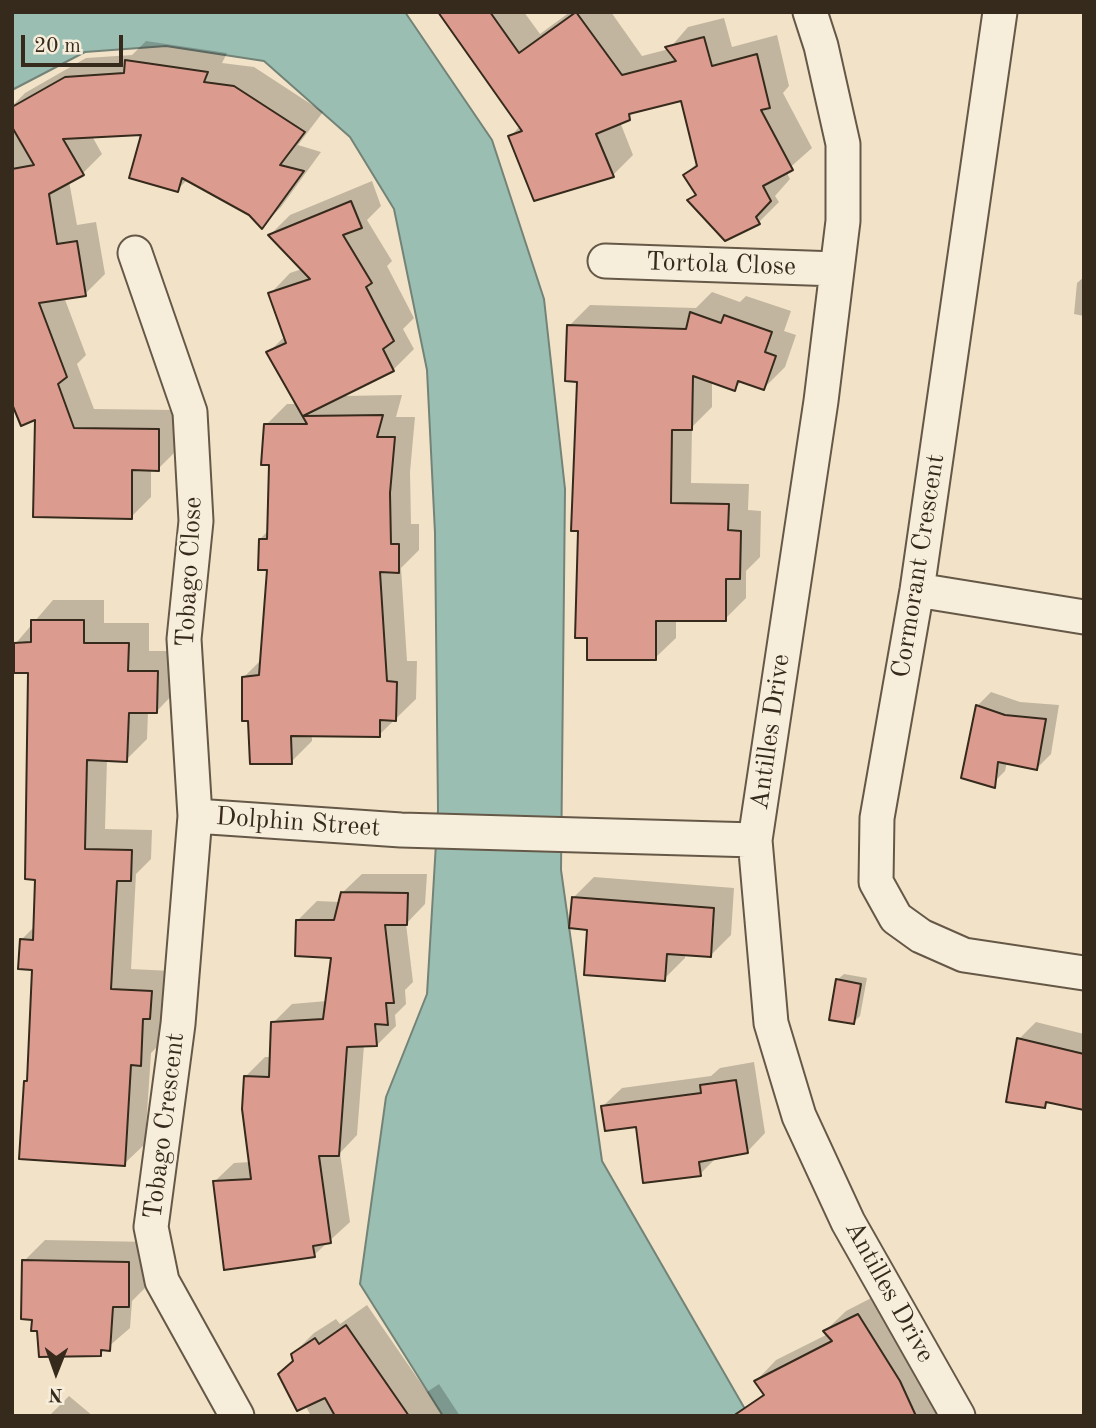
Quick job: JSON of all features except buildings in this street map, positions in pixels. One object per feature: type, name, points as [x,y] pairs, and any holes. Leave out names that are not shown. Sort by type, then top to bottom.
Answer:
[{"type":"street","name":"Antilles Drive","points":[[810,12],[821,46],[843,144],[843,221],[821,401],[755,840],[771,1023],[799,1116],[848,1222],[958,1416]]},
{"type":"street","name":"Cormorant Crescent","points":[[1000,12],[917,590],[877,818],[876,882],[896,918],[922,936],[964,955],[1084,973]]},
{"type":"street","name":"Tobago Close","points":[[135,253],[190,412],[196,521],[184,639],[195,816]]},
{"type":"street","name":"Tortola Close","points":[[605,261],[837,269]]},
{"type":"street","points":[[917,590],[1084,617]]},
{"type":"street","name":"Dolphin Street","points":[[195,816],[401,830],[755,840]]},
{"type":"street","name":"Tobago Crescent","points":[[195,816],[178,1024],[151,1227],[162,1281],[237,1416]]},
{"type":"water","points":[[12,12],[405,12],[492,140],[544,299],[565,489],[561,870],[602,1161],[749,1416],[443,1416],[360,1284],[386,1097],[427,994],[438,810],[435,533],[427,370],[394,209],[350,137],[264,61],[166,46],[85,52],[12,90]]}]
